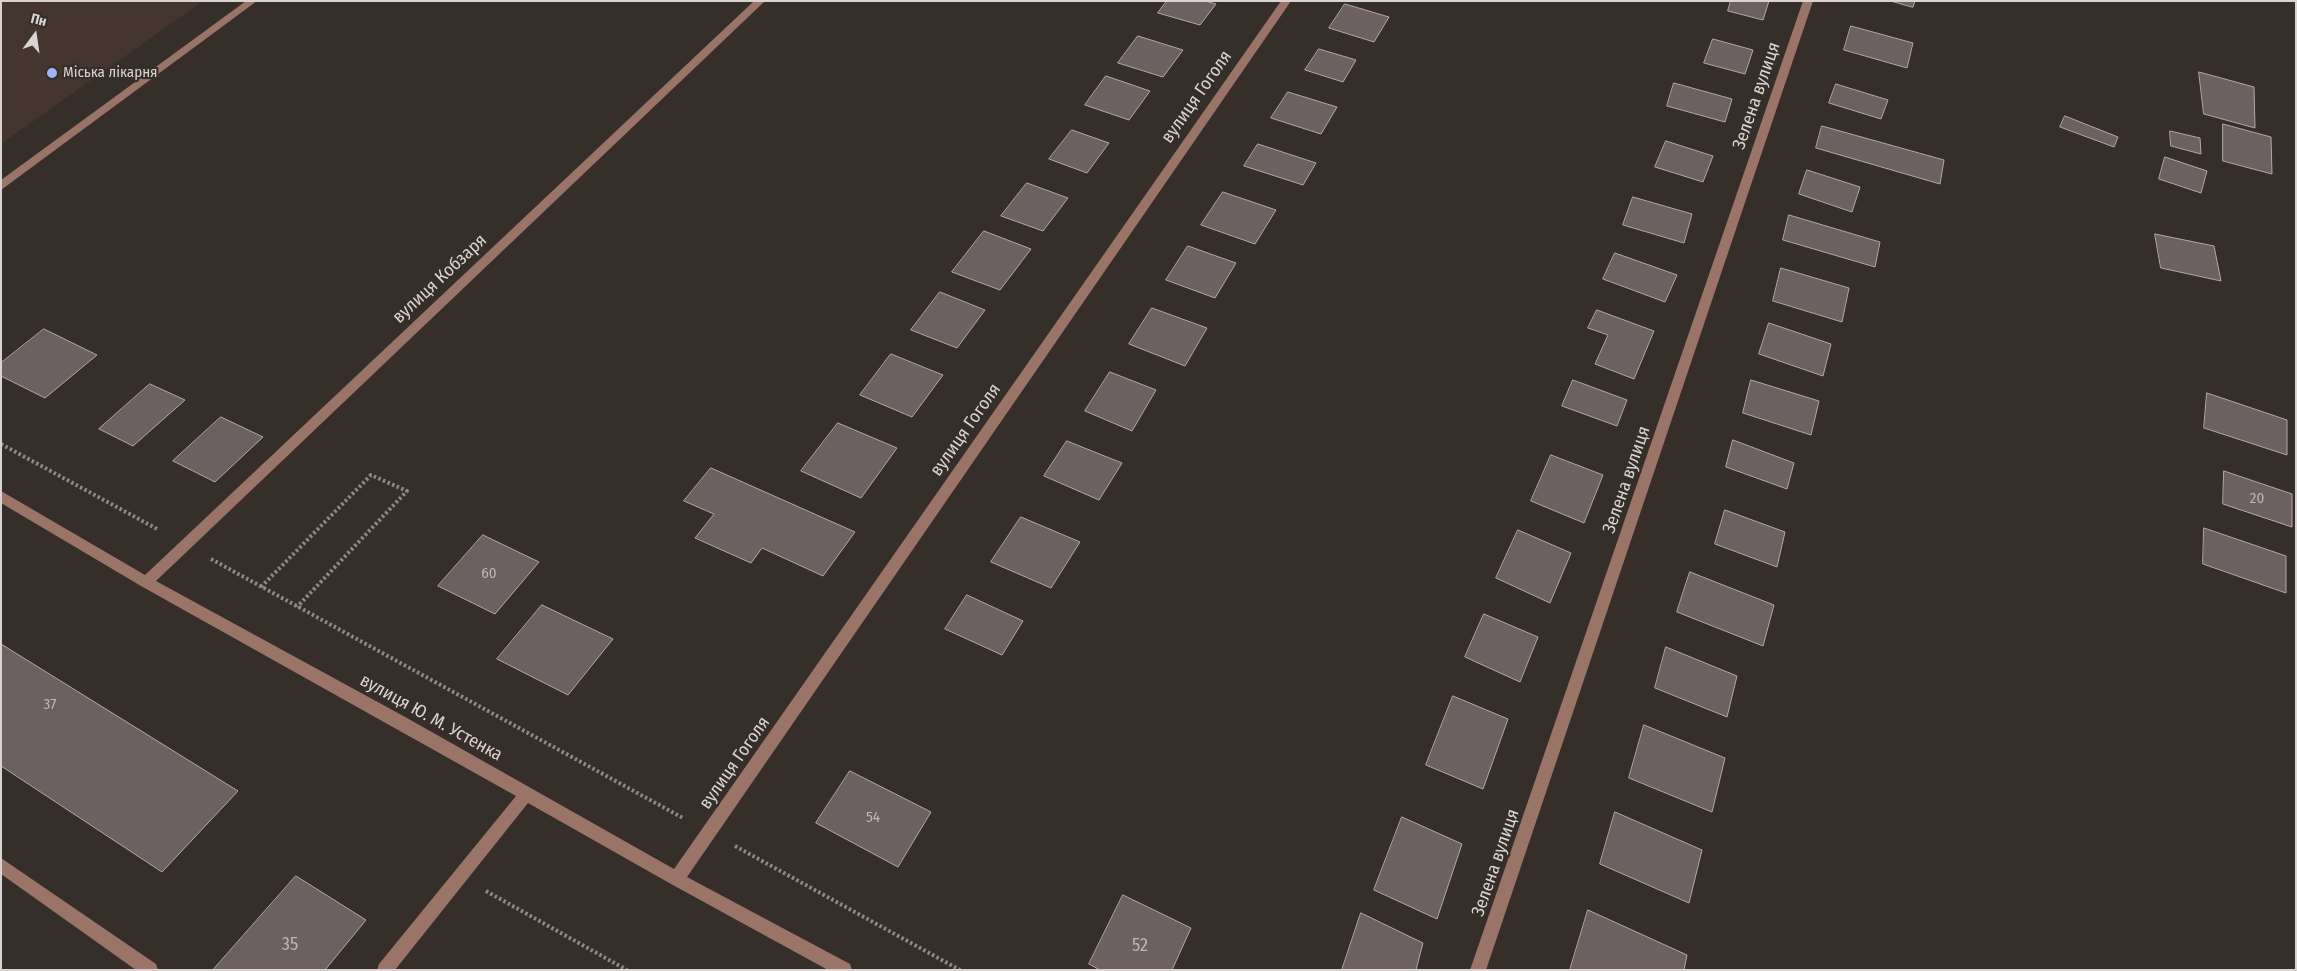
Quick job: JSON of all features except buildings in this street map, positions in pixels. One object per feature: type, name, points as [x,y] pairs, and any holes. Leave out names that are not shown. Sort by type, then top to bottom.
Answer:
[{"type":"street","points":[[1,186],[252,1]]},
{"type":"street","name":"вулиця Кобзаря","points":[[146,582],[760,1]]},
{"type":"street","name":"вулиця Гоголя","points":[[676,879],[1286,1]]},
{"type":"street","name":"Зелена вулиця","points":[[1478,970],[1808,1]]},
{"type":"street","name":"вулиця Ю. М. Устенка","points":[[1,496],[146,582],[676,879],[844,970]]},
{"type":"street","points":[[385,970],[526,794]]},
{"type":"street","points":[[1,865],[150,970]]},
{"type":"path","points":[[1,444],[960,970]]},
{"type":"path","points":[[261,587],[371,474],[407,491],[297,607]]},
{"type":"path","points":[[460,876],[627,970]]},
{"type":"shaded area","name":"Міська лікарня","points":[[1,1],[203,1],[1,144]]},
{"type":"place","name":"Міська лікарня","points":[[52,73]]}]
